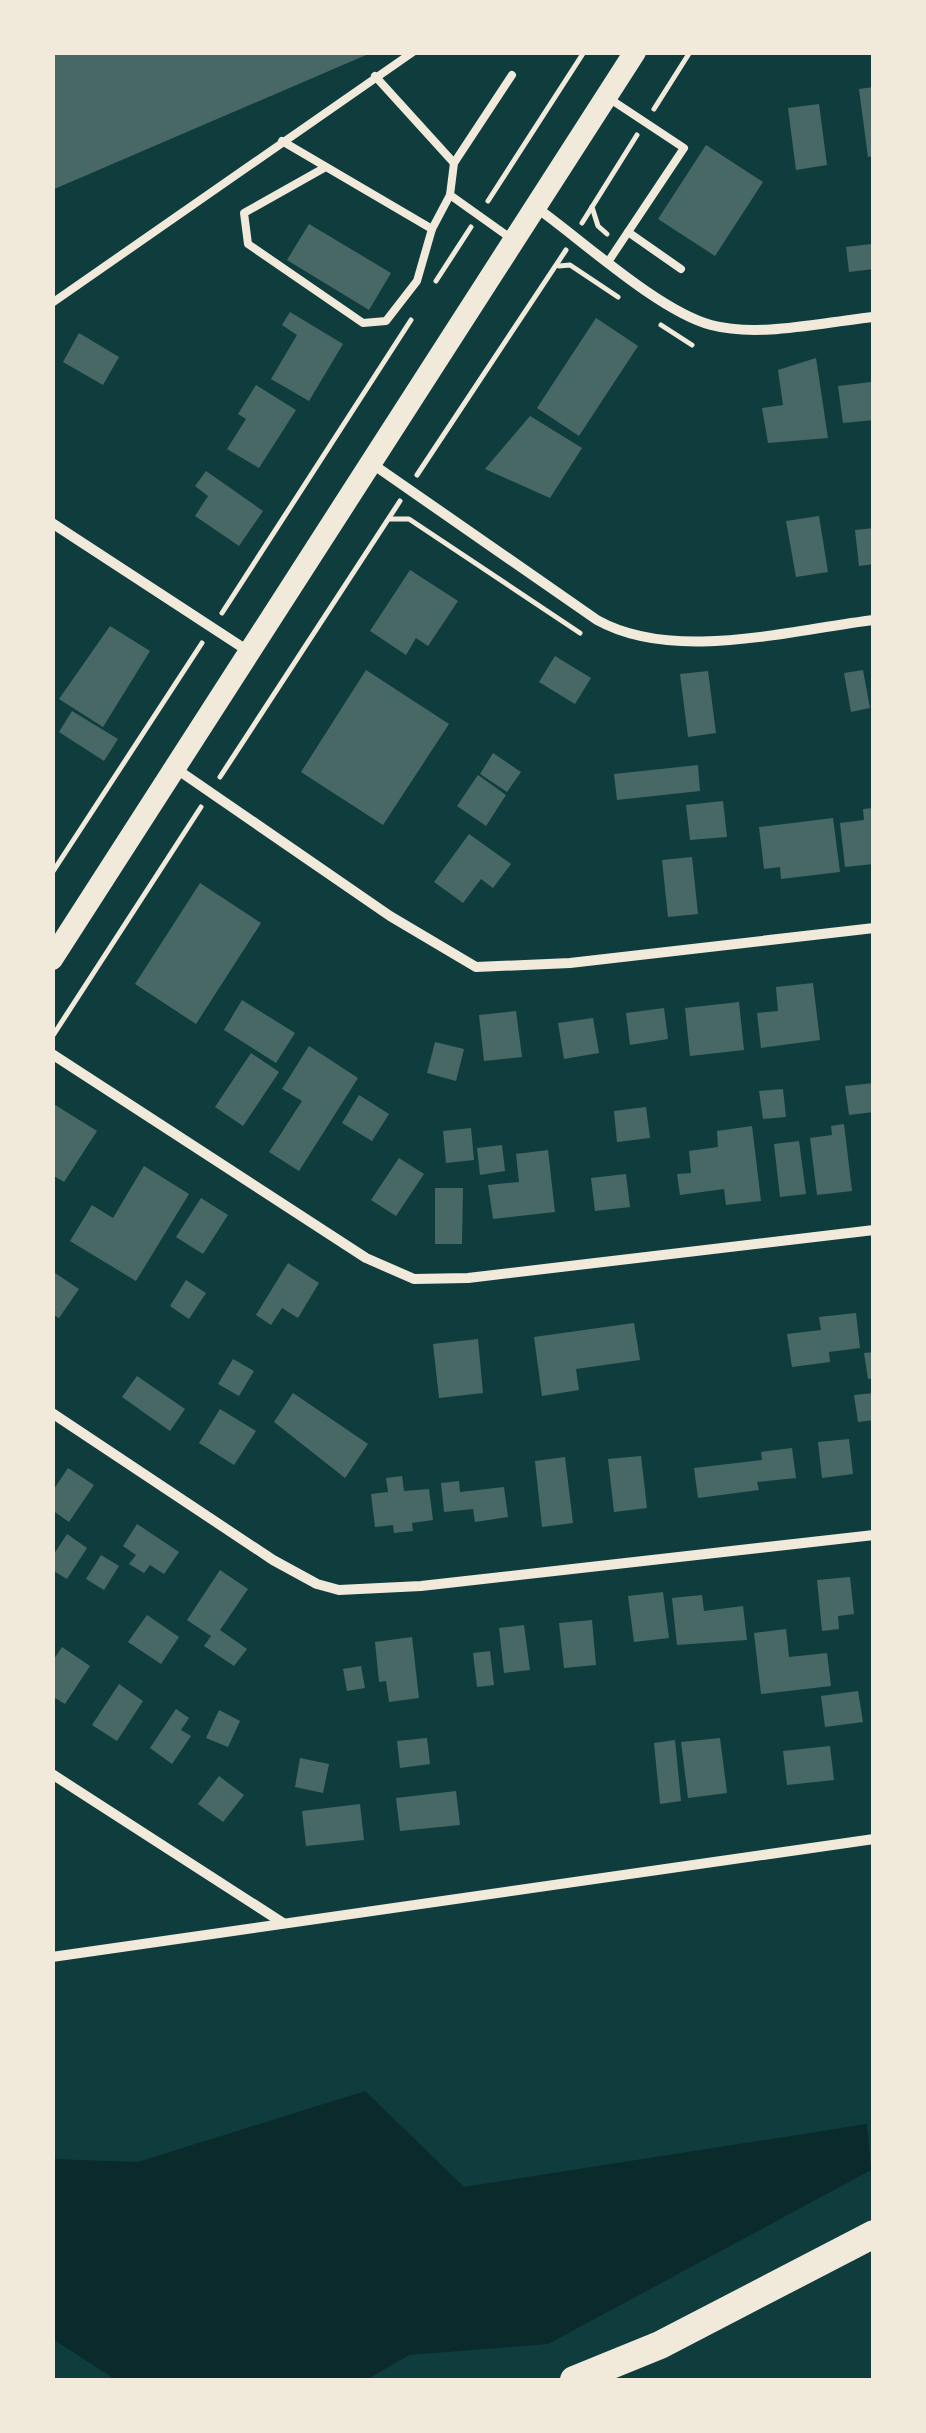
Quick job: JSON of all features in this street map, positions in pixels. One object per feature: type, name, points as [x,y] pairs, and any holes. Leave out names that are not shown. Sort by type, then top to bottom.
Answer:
[{"type":"highway","points":[[574,2380],[660,2344],[874,2234]]},
{"type":"main road","points":[[52,960],[635,52]]},
{"type":"street","points":[[536,207],[681,312],[712,326],[769,327],[874,317]]},
{"type":"street","points":[[371,463],[597,620],[630,635],[689,642],[874,620]]},
{"type":"street","points":[[52,523],[250,652]]},
{"type":"street","points":[[176,768],[390,916],[476,967],[570,963],[874,928]]},
{"type":"street","points":[[52,1054],[333,1239],[414,1279],[468,1278],[874,1230]]},
{"type":"street","points":[[52,1414],[273,1560],[317,1584],[338,1590],[421,1586],[874,1535]]},
{"type":"street","points":[[52,1774],[284,1924]]},
{"type":"street","points":[[52,1957],[874,1839]]},
{"type":"lane","points":[[52,302],[413,52]]},
{"type":"lane","points":[[324,168],[244,213],[248,244],[363,323],[386,322],[416,281],[432,229],[450,195],[454,163],[512,75]]},
{"type":"lane","points":[[375,76],[454,163]]},
{"type":"lane","points":[[607,96],[684,148],[608,262]]},
{"type":"lane","points":[[282,141],[432,229]]},
{"type":"lane","points":[[450,195],[514,240]]},
{"type":"lane","points":[[628,232],[681,268]]},
{"type":"path","points":[[431,289],[584,52]]},
{"type":"path","points":[[52,1037],[553,266],[559,266],[690,52]]},
{"type":"path","points":[[52,873],[421,304]]},
{"type":"path","points":[[388,520],[409,520],[595,640]]},
{"type":"water","points":[[365,2091],[464,2187],[867,2124],[871,2170],[548,2344],[409,2355],[366,2380],[116,2380],[53,2339],[53,2159],[138,2162]]},
{"type":"building","points":[[52,52],[373,52],[52,190]]},
{"type":"building","points":[[874,87],[874,156],[868,157],[859,89]]},
{"type":"building","points":[[819,104],[827,165],[796,170],[788,108]]},
{"type":"building","points":[[706,145],[763,182],[715,256],[658,219]]},
{"type":"building","points":[[309,224],[391,273],[369,310],[287,260]]},
{"type":"building","points":[[871,244],[874,269],[849,272],[846,247]]},
{"type":"building","points":[[290,312],[343,344],[309,401],[271,379],[297,335],[282,325]]},
{"type":"building","points":[[596,318],[638,346],[579,436],[537,408]]},
{"type":"building","points":[[79,333],[119,357],[103,385],[63,362]]},
{"type":"building","points":[[816,358],[828,438],[768,443],[762,408],[783,405],[778,370]]},
{"type":"building","points":[[871,382],[874,420],[843,423],[838,386]]},
{"type":"building","points":[[256,385],[296,410],[259,468],[227,449],[246,419],[238,414]]},
{"type":"building","points":[[530,416],[582,448],[550,498],[485,469]]},
{"type":"building","points":[[206,471],[263,511],[239,546],[195,516],[208,496],[195,486]]},
{"type":"building","points":[[819,516],[828,572],[796,577],[786,521]]},
{"type":"building","points":[[874,528],[874,564],[859,566],[855,530]]},
{"type":"building","points":[[410,570],[458,601],[428,646],[416,638],[406,655],[370,631]]},
{"type":"building","points":[[110,626],[150,651],[103,727],[59,699]]},
{"type":"building","points":[[555,656],[591,678],[575,704],[539,682]]},
{"type":"building","points":[[366,670],[449,724],[383,825],[301,772]]},
{"type":"building","points":[[863,670],[870,708],[851,712],[844,673]]},
{"type":"building","points":[[708,671],[716,733],[688,737],[680,674]]},
{"type":"building","points":[[72,711],[118,739],[104,761],[59,732]]},
{"type":"building","points":[[493,753],[521,772],[507,792],[480,774]]},
{"type":"building","points":[[698,765],[700,791],[617,800],[614,774]]},
{"type":"building","points":[[478,775],[506,795],[486,826],[457,806]]},
{"type":"building","points":[[723,801],[727,837],[690,840],[686,805]]},
{"type":"building","points":[[874,808],[874,864],[845,867],[840,823],[864,820],[863,809]]},
{"type":"building","points":[[833,818],[840,872],[781,879],[780,867],[764,869],[759,827]]},
{"type":"building","points":[[469,834],[511,864],[493,888],[481,879],[463,903],[434,882]]},
{"type":"building","points":[[692,857],[698,914],[668,917],[662,860]]},
{"type":"building","points":[[200,883],[261,923],[196,1024],[135,984]]},
{"type":"building","points":[[813,983],[820,1040],[761,1048],[757,1013],[778,1011],[776,987]]},
{"type":"building","points":[[242,1000],[295,1033],[276,1063],[224,1030]]},
{"type":"building","points":[[739,1002],[744,1050],[690,1056],[685,1008]]},
{"type":"building","points":[[664,1008],[668,1039],[630,1045],[626,1013]]},
{"type":"building","points":[[516,1011],[522,1057],[484,1061],[479,1015]]},
{"type":"building","points":[[593,1018],[599,1053],[564,1059],[558,1023]]},
{"type":"building","points":[[435,1042],[464,1049],[456,1081],[427,1073]]},
{"type":"building","points":[[309,1046],[358,1078],[299,1171],[269,1152],[302,1101],[282,1089]]},
{"type":"building","points":[[251,1053],[279,1072],[243,1126],[215,1107]]},
{"type":"building","points":[[874,1083],[874,1112],[849,1115],[845,1086]]},
{"type":"building","points":[[783,1089],[786,1117],[763,1119],[759,1091]]},
{"type":"building","points":[[359,1095],[389,1114],[372,1141],[342,1123]]},
{"type":"building","points":[[52,1103],[97,1131],[64,1182],[52,1175]]},
{"type":"building","points":[[646,1107],[650,1138],[617,1142],[614,1111]]},
{"type":"building","points":[[844,1124],[852,1191],[817,1195],[810,1138],[832,1135],[831,1126]]},
{"type":"building","points":[[752,1126],[761,1201],[726,1205],[724,1189],[680,1195],[677,1174],[691,1173],[689,1151],[718,1147],[717,1131]]},
{"type":"building","points":[[471,1128],[474,1160],[446,1163],[443,1131]]},
{"type":"building","points":[[799,1141],[806,1194],[780,1197],[774,1144]]},
{"type":"building","points":[[502,1145],[505,1171],[480,1175],[477,1148]]},
{"type":"building","points":[[548,1150],[555,1212],[493,1219],[488,1185],[519,1182],[516,1154]]},
{"type":"building","points":[[399,1158],[424,1174],[396,1216],[371,1200]]},
{"type":"building","points":[[144,1166],[189,1194],[136,1281],[70,1241],[92,1205],[113,1218]]},
{"type":"building","points":[[626,1174],[630,1207],[595,1211],[591,1178]]},
{"type":"building","points":[[435,1188],[463,1188],[462,1244],[435,1244]]},
{"type":"building","points":[[201,1198],[228,1215],[203,1254],[176,1237]]},
{"type":"building","points":[[288,1263],[319,1283],[298,1318],[282,1308],[271,1325],[256,1315]]},
{"type":"building","points":[[52,1271],[79,1289],[59,1318],[52,1314]]},
{"type":"building","points":[[186,1280],[206,1293],[189,1319],[170,1306]]},
{"type":"building","points":[[856,1313],[860,1348],[829,1352],[830,1362],[792,1367],[787,1334],[821,1330],[819,1317]]},
{"type":"building","points":[[634,1323],[640,1360],[576,1369],[579,1390],[542,1396],[534,1337]]},
{"type":"building","points":[[478,1339],[483,1393],[439,1398],[433,1344]]},
{"type":"building","points":[[874,1352],[874,1378],[868,1379],[864,1353]]},
{"type":"building","points":[[233,1359],[254,1371],[239,1396],[218,1384]]},
{"type":"building","points":[[137,1376],[185,1409],[170,1431],[122,1397]]},
{"type":"building","points":[[293,1393],[368,1444],[345,1478],[274,1422]]},
{"type":"building","points":[[874,1393],[874,1420],[858,1422],[854,1395]]},
{"type":"building","points":[[220,1409],[256,1431],[234,1465],[199,1443]]},
{"type":"building","points":[[849,1439],[853,1474],[822,1478],[818,1442]]},
{"type":"building","points":[[792,1448],[796,1478],[757,1482],[759,1490],[698,1498],[694,1468],[762,1460],[761,1452]]},
{"type":"building","points":[[641,1456],[647,1508],[614,1512],[608,1459]]},
{"type":"building","points":[[565,1457],[573,1523],[542,1527],[535,1461]]},
{"type":"building","points":[[68,1468],[94,1485],[69,1522],[52,1510],[52,1492]]},
{"type":"building","points":[[402,1476],[404,1491],[429,1489],[433,1520],[412,1523],[413,1531],[394,1533],[393,1525],[375,1527],[371,1494],[388,1492],[386,1478]]},
{"type":"building","points":[[459,1481],[460,1492],[504,1487],[508,1517],[475,1522],[473,1509],[444,1512],[441,1483]]},
{"type":"building","points":[[137,1524],[179,1552],[164,1574],[150,1565],[144,1573],[129,1564],[136,1555],[123,1546]]},
{"type":"building","points":[[67,1534],[87,1548],[67,1579],[52,1570],[52,1557]]},
{"type":"building","points":[[101,1555],[119,1566],[104,1590],[86,1579]]},
{"type":"building","points":[[220,1570],[248,1589],[220,1630],[247,1649],[234,1666],[204,1646],[211,1636],[187,1620]]},
{"type":"building","points":[[850,1577],[854,1614],[838,1616],[839,1629],[822,1631],[817,1580]]},
{"type":"building","points":[[663,1592],[669,1638],[634,1642],[628,1596]]},
{"type":"building","points":[[702,1595],[704,1611],[743,1606],[747,1640],[677,1645],[672,1598]]},
{"type":"building","points":[[147,1615],[179,1637],[161,1664],[128,1642]]},
{"type":"building","points":[[592,1620],[596,1665],[564,1668],[559,1623]]},
{"type":"building","points":[[524,1625],[530,1670],[504,1673],[499,1628]]},
{"type":"building","points":[[786,1629],[789,1657],[827,1653],[831,1686],[761,1694],[754,1633]]},
{"type":"building","points":[[412,1637],[419,1698],[389,1702],[386,1681],[379,1682],[375,1642]]},
{"type":"building","points":[[62,1647],[90,1666],[65,1704],[52,1696],[52,1662]]},
{"type":"building","points":[[490,1651],[494,1685],[477,1687],[473,1653]]},
{"type":"building","points":[[361,1666],[365,1688],[347,1691],[343,1669]]},
{"type":"building","points":[[119,1684],[143,1701],[117,1741],[92,1725]]},
{"type":"building","points":[[858,1691],[863,1722],[825,1727],[821,1696]]},
{"type":"building","points":[[176,1709],[189,1718],[181,1730],[191,1736],[172,1764],[150,1748]]},
{"type":"building","points":[[219,1710],[240,1721],[228,1747],[206,1738]]},
{"type":"building","points":[[427,1738],[430,1764],[400,1768],[397,1741]]},
{"type":"building","points":[[720,1738],[727,1793],[688,1798],[681,1742]]},
{"type":"building","points":[[675,1740],[681,1801],[660,1804],[654,1743]]},
{"type":"building","points":[[830,1746],[834,1780],[787,1785],[783,1751]]},
{"type":"building","points":[[300,1758],[329,1764],[323,1793],[295,1787]]},
{"type":"building","points":[[219,1776],[244,1795],[223,1822],[198,1804]]},
{"type":"building","points":[[456,1791],[460,1825],[400,1831],[396,1798]]},
{"type":"building","points":[[360,1804],[364,1840],[306,1846],[302,1811]]}]
